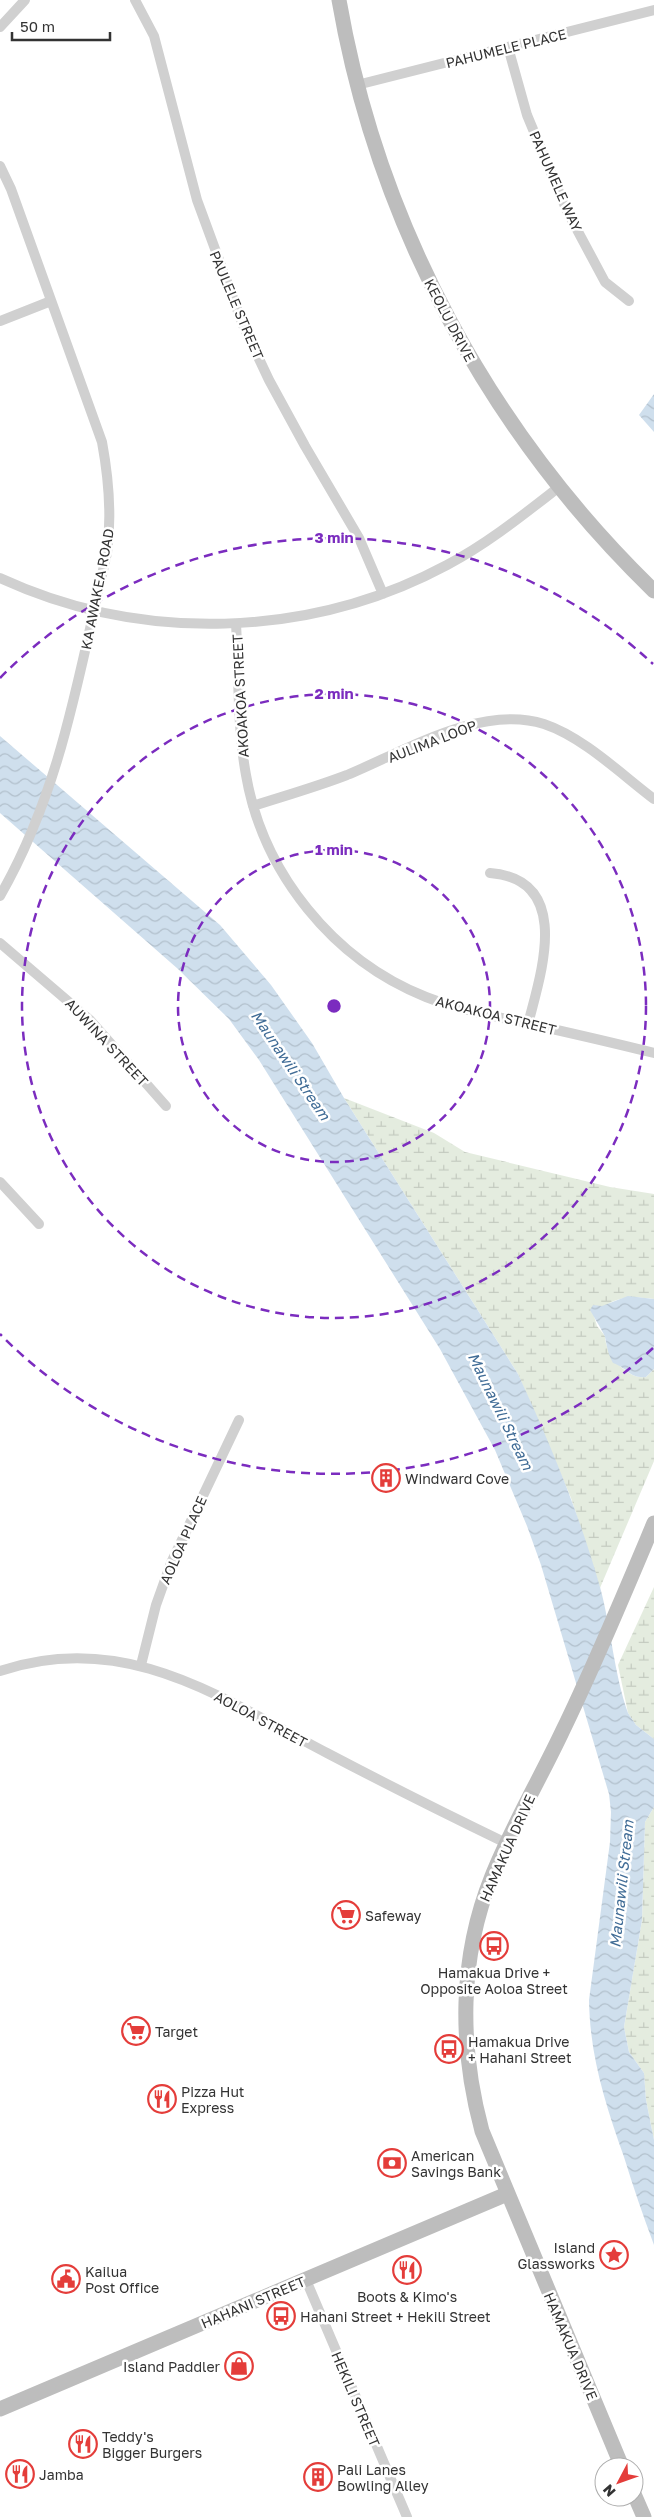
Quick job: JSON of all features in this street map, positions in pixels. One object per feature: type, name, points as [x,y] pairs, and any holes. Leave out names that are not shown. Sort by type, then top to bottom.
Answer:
[{"type":"main road","name":"KEOLU DRIVE","points":[[339,0],[357,85],[393,196],[415,251],[444,311],[504,413],[559,488],[606,542],[654,591]]},
{"type":"main road","name":"HAMAKUA DRIVE","points":[[618,2457],[490,2156],[470,2082],[465,2030],[467,1978],[474,1935],[483,1902],[506,1843],[563,1730],[654,1522]]},
{"type":"main road","name":"HAHANI STREET","points":[[0,2409],[507,2194]]},
{"type":"street","points":[[0,27],[26,0]]},
{"type":"street","name":"PAULELE STREET","points":[[134,0],[154,36],[196,200],[243,325],[269,380],[305,446],[350,520],[383,594]]},
{"type":"street","name":"PAHUMELE PLACE","points":[[357,85],[654,10]]},
{"type":"street","name":"PAHUMELE WAY","points":[[508,47],[527,115],[567,211],[589,256],[605,282],[629,300]]},
{"type":"street","name":"KA AWAKEA ROAD","points":[[0,166],[99,433],[109,476],[111,524],[107,553],[54,777],[20,859],[0,896]]},
{"type":"street","points":[[0,320],[51,301]]},
{"type":"street","points":[[0,578],[46,597],[94,610],[170,623],[236,624],[304,615],[383,594],[418,579],[474,550],[559,488]]},
{"type":"street","name":"AKOAKOA STREET","points":[[236,624],[242,752],[253,806],[265,840],[286,880],[314,916],[347,949],[384,976],[426,997],[470,1010],[654,1053]]},
{"type":"street","name":"AULIMA LOOP","points":[[253,806],[326,783],[465,726],[501,719],[530,721],[558,730],[583,745],[654,798]]},
{"type":"street","points":[[490,872],[511,876],[526,886],[538,904],[544,920],[546,951],[528,1024]]},
{"type":"street","name":"AUWINA STREET","points":[[0,943],[90,1020],[166,1106]]},
{"type":"street","points":[[0,1182],[39,1224]]},
{"type":"street","name":"AOLOA PLACE","points":[[141,1666],[156,1605],[170,1563],[240,1420]]},
{"type":"street","name":"AOLOA STREET","points":[[0,1671],[27,1664],[70,1658],[114,1660],[141,1666],[198,1685],[410,1797],[506,1843]]},
{"type":"street","name":"HEKILI STREET","points":[[306,2280],[407,2517]]},
{"type":"green space","points":[[344,1098],[434,1133],[465,1152],[610,1187],[654,1194],[654,1299],[621,1299],[607,1304],[594,1316],[597,1326],[605,1336],[613,1358],[618,1364],[639,1377],[646,1377],[654,1369],[654,1461],[600,1588],[571,1498],[518,1374]]},
{"type":"green space","points":[[654,1587],[654,1739],[636,1725],[628,1713],[618,1665]]},
{"type":"green space","points":[[654,1807],[654,2140],[646,2100],[644,2073],[629,2052],[624,2027],[642,1920],[645,1822]]},
{"type":"water","points":[[654,394],[654,432],[639,415]]},
{"type":"water","name":"Maunawili Stream","points":[[0,736],[220,925],[271,985],[312,1043],[344,1098],[518,1374],[541,1426],[573,1505],[592,1559],[604,1602],[619,1682],[628,1713],[636,1725],[654,1739],[654,1807],[645,1822],[642,1920],[624,2027],[629,2052],[644,2073],[646,2100],[654,2140],[654,2245],[605,2099],[592,2041],[590,2021],[589,2000],[610,1842],[611,1812],[609,1794],[541,1565],[495,1450],[440,1349],[259,1060],[229,1019],[178,969],[0,813]]},
{"type":"water","points":[[628,1296],[654,1299],[654,1369],[646,1377],[632,1375],[613,1363],[604,1335],[590,1310],[593,1305],[602,1306]]},
{"type":"place","name":"Windward Cove","points":[[386,1478]]},
{"type":"place","name":"Safeway","points":[[346,1915]]},
{"type":"place","name":"Hamakua Drive + Opposite Aoloa Street","points":[[494,1946]]},
{"type":"place","name":"Target","points":[[136,2031]]},
{"type":"place","name":"Hamakua Drive + Hahani Street","points":[[449,2049]]},
{"type":"place","name":"Pizza Hut Express","points":[[162,2099]]},
{"type":"place","name":"American Savings Bank","points":[[392,2163]]},
{"type":"place","name":"Island Glassworks","points":[[614,2255]]},
{"type":"place","name":"Boots & Kimo's","points":[[407,2270]]},
{"type":"place","name":"Kailua Post Office","points":[[66,2279]]},
{"type":"place","name":"Hahani Street + Hekili Street","points":[[281,2316]]},
{"type":"place","name":"Island Paddler","points":[[239,2366]]},
{"type":"place","name":"Teddy's Bigger Burgers","points":[[83,2444]]},
{"type":"place","name":"Jamba","points":[[20,2474]]},
{"type":"place","name":"Pali Lanes Bowling Alley","points":[[318,2477]]}]
